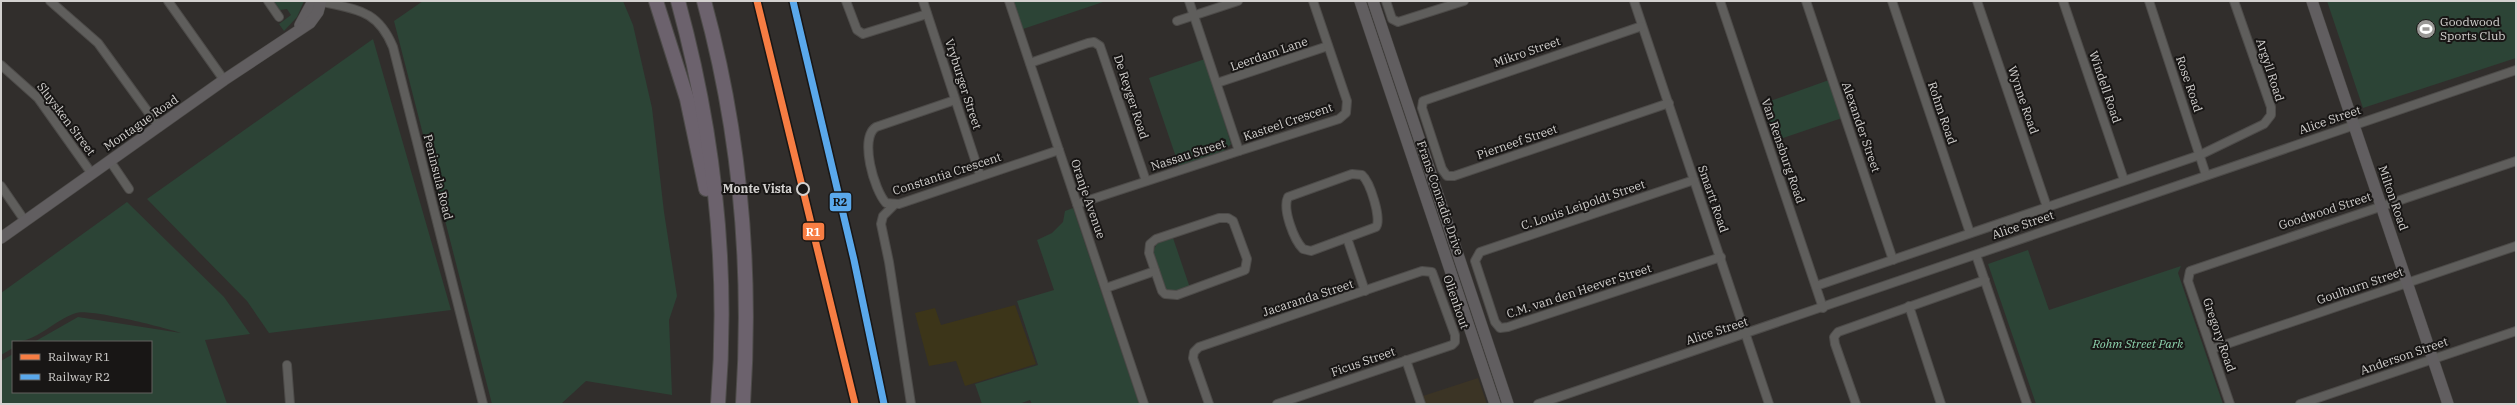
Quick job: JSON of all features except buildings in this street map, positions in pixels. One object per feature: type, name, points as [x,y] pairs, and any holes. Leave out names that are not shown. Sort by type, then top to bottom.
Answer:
[{"type":"highway","points":[[656,1],[694,126],[708,197],[721,298]]},
{"type":"highway","points":[[678,1],[696,74],[710,150],[718,227],[721,298],[718,404]]},
{"type":"highway","points":[[704,1],[721,69],[734,142]]},
{"type":"highway","points":[[714,1],[730,82],[746,271],[746,332],[743,404]]},
{"type":"street","points":[[50,1],[98,43],[159,127]]},
{"type":"street","points":[[168,1],[224,80]]},
{"type":"street","points":[[268,1],[279,18]]},
{"type":"street","name":"Montague Road","points":[[296,31],[307,15],[313,1]]},
{"type":"street","name":"Montague Road","points":[[1,238],[315,17],[320,1]]},
{"type":"street","name":"Peninsula Road","points":[[320,1],[354,5],[380,24],[393,47],[483,404]]},
{"type":"street","points":[[846,1],[857,30],[863,34],[927,14]]},
{"type":"street","name":"Vryburger Street","points":[[922,1],[980,175]]},
{"type":"street","name":"Oranje Avenue","points":[[1009,1],[1144,404]]},
{"type":"street","name":"Nassau Street","points":[[1077,204],[1239,152],[1189,1]]},
{"type":"street","points":[[1177,21],[1238,1]]},
{"type":"street","name":"Kasteel Crescent","points":[[1239,152],[1339,119],[1344,115],[1347,109],[1347,101],[1313,1]]},
{"type":"street","name":"Frans Conradie Drive","points":[[1360,1],[1495,404]]},
{"type":"street","name":"Frans Conradie Drive","points":[[1373,1],[1508,404]]},
{"type":"street","points":[[1386,1],[1392,19],[1398,22],[1464,1]]},
{"type":"street","name":"Smartt Road","points":[[1634,1],[1769,404]]},
{"type":"street","name":"Van Rensburg Road","points":[[1720,1],[1823,308]]},
{"type":"street","name":"Alexander Street","points":[[1806,1],[1893,260]]},
{"type":"street","name":"Rohm Road","points":[[1892,1],[1970,233]]},
{"type":"street","name":"Wynne Road","points":[[1977,1],[2047,207]]},
{"type":"street","name":"Windell Road","points":[[2063,1],[2124,180]]},
{"type":"street","name":"Rose Road","points":[[2148,1],[2206,175]]},
{"type":"street","name":"Argyll Road","points":[[2200,155],[2264,124],[2271,115],[2269,103],[2234,1]]},
{"type":"street","name":"Milton Road","points":[[2312,1],[2448,404]]},
{"type":"street","name":"Mikro Street","points":[[1422,103],[1429,97],[1642,26]]},
{"type":"street","name":"De Reyger Road","points":[[1030,63],[1091,43],[1100,46],[1146,181]]},
{"type":"street","name":"Leerdam Lane","points":[[1216,83],[1328,46]]},
{"type":"street","name":"Sluysken Street","points":[[1,65],[38,98],[92,174]]},
{"type":"street","name":"Alice Street","points":[[1538,404],[1823,308],[2206,175],[2516,70]]},
{"type":"street","name":"Constantia Crescent","points":[[955,100],[876,127],[870,132],[868,147],[879,194],[886,202],[895,204],[1059,150]]},
{"type":"street","name":"Pierneef Street","points":[[1422,103],[1442,169],[1444,173],[1451,176],[1668,104]]},
{"type":"street","name":"Alice Street","points":[[1816,286],[2200,155]]},
{"type":"street","points":[[110,161],[129,189]]},
{"type":"street","name":"Goodwood Street","points":[[2189,274],[2198,267],[2516,161]]},
{"type":"street","points":[[1352,174],[1362,175],[1377,211],[1378,224],[1372,230],[1346,238],[1310,251],[1303,249],[1297,242],[1286,208],[1288,197],[1352,174]]},
{"type":"street","name":"C. Louis Leipoldt Street","points":[[1480,252],[1694,180]]},
{"type":"street","points":[[1,186],[25,221]]},
{"type":"street","points":[[895,204],[883,216],[881,224],[889,262],[912,404]]},
{"type":"street","points":[[1219,218],[1228,218],[1233,221],[1247,259],[1247,268],[1243,272],[1172,296],[1168,296],[1162,291],[1155,271],[1149,253],[1152,241],[1219,218]]},
{"type":"street","points":[[1346,238],[1365,291]]},
{"type":"street","name":"Goulburn Street","points":[[2212,348],[2516,246]]},
{"type":"street","name":"C.M. van den Heever Street","points":[[1480,252],[1475,261],[1495,322],[1504,328],[1720,257]]},
{"type":"street","points":[[1976,254],[2027,404]]},
{"type":"street","points":[[1106,288],[1155,271]]},
{"type":"street","name":"Jacaranda Street","points":[[1208,404],[1193,358],[1195,350],[1422,271],[1429,271]]},
{"type":"street","name":"Olienhout","points":[[1429,271],[1436,277],[1454,329],[1455,342]]},
{"type":"street","name":"Gregory Road","points":[[2189,274],[2188,281],[2230,404]]},
{"type":"street","points":[[1856,404],[1834,337],[1840,329],[1985,280]]},
{"type":"street","points":[[1909,306],[1941,404]]},
{"type":"street","name":"Anderson Street","points":[[2300,404],[2516,331]]},
{"type":"street","name":"Ficus Street","points":[[1277,404],[1455,342]]},
{"type":"street","points":[[1406,360],[1421,404]]},
{"type":"street","points":[[287,365],[290,404]]},
{"type":"shaded area","points":[[1478,378],[1487,404],[1425,404],[1423,396]]},
{"type":"green space","points":[[274,1],[304,1],[297,17],[284,31],[279,24],[291,15],[287,9],[280,10]]},
{"type":"green space","points":[[423,1],[623,1],[633,25],[652,108],[664,212],[677,296],[669,320],[672,395],[586,381],[561,404],[492,404],[394,21]]},
{"type":"green space","points":[[1013,1],[1106,1],[1023,29]]},
{"type":"green space","name":"Goodwood Sports Club","points":[[2327,1],[2516,1],[2516,58],[2363,108]]},
{"type":"green space","points":[[373,39],[451,310],[269,333],[247,301],[147,199]]},
{"type":"green space","points":[[1205,59],[1231,144],[1224,151],[1179,166],[1149,78]]},
{"type":"green space","points":[[1829,80],[1842,118],[1774,141],[1762,104]]},
{"type":"green space","points":[[127,202],[224,297],[250,334],[205,340],[227,404],[1,404],[1,361],[12,355],[12,393],[152,393],[152,341],[36,341],[78,317],[181,333],[145,323],[96,313],[83,312],[76,313],[60,320],[38,335],[22,341],[12,341],[12,349],[1,355],[1,293]]},
{"type":"green space","points":[[1073,208],[1139,404],[1032,404],[1030,400],[1019,404],[982,404],[975,384],[1038,365],[1017,301],[1054,290],[1037,240],[1052,233],[1063,222],[1065,211]]},
{"type":"green space","points":[[1173,238],[1190,288],[1172,294],[1166,289],[1153,252],[1157,243]]},
{"type":"green space","name":"Rohm Street Park","points":[[2028,250],[2049,310],[2181,266],[2178,273],[2223,404],[2036,404],[1988,264]]},
{"type":"sand","points":[[1015,305],[1036,364],[965,386],[956,361],[929,366],[915,313],[935,308],[941,325]]},
{"type":"railway","points":[[793,1],[854,260],[884,404]]},
{"type":"rail line","name":"R1","points":[[757,1],[855,404]]},
{"type":"rail line","name":"R2","points":[[793,1],[854,260],[884,404]]},
{"type":"place","name":"Goodwood Sports Club","points":[[2426,29]]},
{"type":"place","name":"Monte Vista","points":[[803,189]]}]
